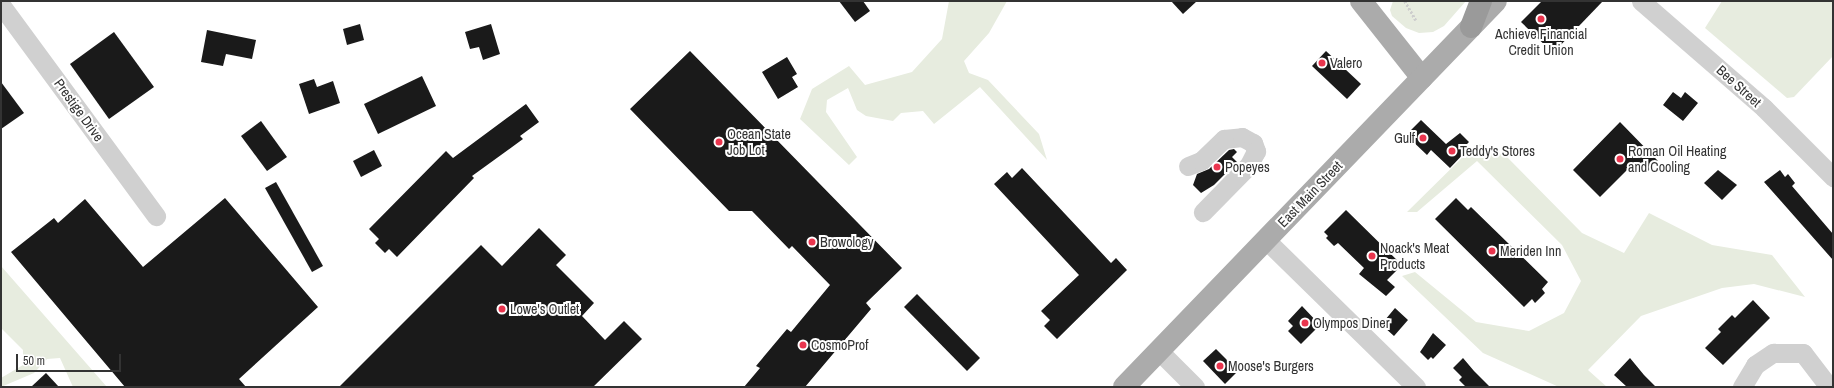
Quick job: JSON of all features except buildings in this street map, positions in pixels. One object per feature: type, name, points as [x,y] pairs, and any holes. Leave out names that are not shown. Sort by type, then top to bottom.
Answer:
[{"type":"highway","points":[[1471,27],[1481,1]]},
{"type":"main road","points":[[1361,1],[1422,78]]},
{"type":"main road","name":"East Main Street","points":[[1124,387],[1496,1]]},
{"type":"street","name":"Bee Street","points":[[1641,1],[1764,108],[1833,178]]},
{"type":"street","name":"Prestige Drive","points":[[1,5],[156,216]]},
{"type":"street","points":[[1188,166],[1201,161],[1224,139],[1231,138],[1242,147],[1249,164],[1203,212]]},
{"type":"street","points":[[1266,240],[1416,387]]},
{"type":"street","points":[[1159,351],[1195,387]]},
{"type":"street","points":[[1742,387],[1755,365],[1773,354],[1803,353],[1829,387]]},
{"type":"path","points":[[1406,1],[1416,20]]},
{"type":"shaded area","points":[[949,1],[1007,1],[989,33],[964,61],[969,73],[988,80],[1039,134],[1047,160],[980,87],[934,124],[923,111],[901,113],[893,121],[866,116],[857,110],[848,88],[827,100],[826,112],[857,157],[849,165],[800,119],[812,89],[849,66],[865,85],[912,72],[942,39]]},
{"type":"shaded area","points":[[1393,1],[1466,1],[1444,26],[1433,32],[1419,33],[1406,28],[1392,16],[1390,10]]},
{"type":"shaded area","points":[[1722,1],[1833,1],[1833,56],[1794,97],[1787,98],[1705,28]]},
{"type":"shaded area","points":[[1477,143],[1507,157],[1582,233],[1624,253],[1649,213],[1712,245],[1772,255],[1805,297],[1754,284],[1722,288],[1641,316],[1588,370],[1607,387],[1559,387],[1483,353],[1402,276],[1415,272],[1476,322],[1529,331],[1564,313],[1581,281],[1562,245],[1477,161],[1417,212],[1407,212]]},
{"type":"shaded area","points":[[1,266],[107,387],[73,387],[60,358],[47,359],[34,373],[1,387],[1,378],[23,365],[23,350],[1,328]]},
{"type":"place","name":"Achieve Financial Credit Union","points":[[1541,19]]},
{"type":"place","name":"Valero","points":[[1322,63]]},
{"type":"place","name":"Gulf","points":[[1423,138]]},
{"type":"place","name":"Ocean State Job Lot","points":[[719,142]]},
{"type":"place","name":"Teddy's Stores","points":[[1452,151]]},
{"type":"place","name":"Roman Oil Heating and Cooling","points":[[1620,159]]},
{"type":"place","name":"Popeyes","points":[[1217,167]]},
{"type":"place","name":"Browology","points":[[812,242]]},
{"type":"place","name":"Meriden Inn","points":[[1492,251]]},
{"type":"place","name":"Noack's Meat Products","points":[[1372,256]]},
{"type":"place","name":"Lowe's Outlet","points":[[502,309]]},
{"type":"place","name":"Olympos Diner","points":[[1305,323]]},
{"type":"place","name":"CosmoProf","points":[[803,345]]},
{"type":"place","name":"Moose's Burgers","points":[[1220,366]]}]
